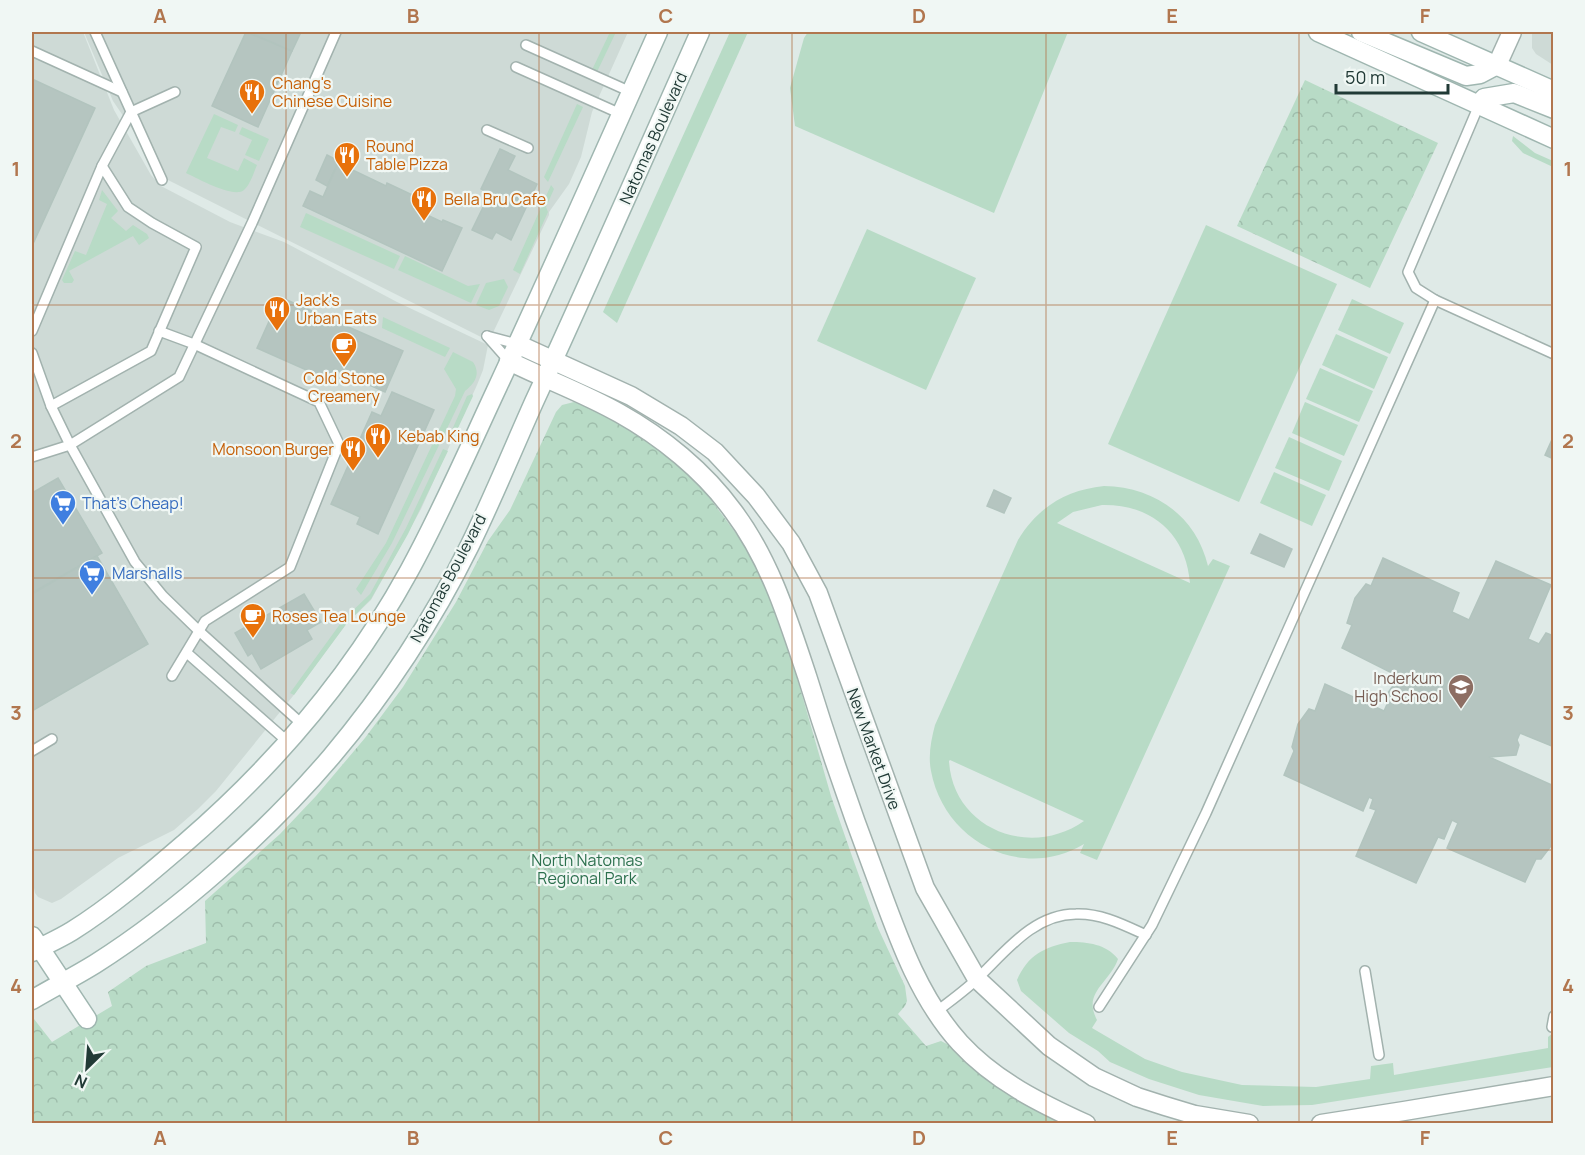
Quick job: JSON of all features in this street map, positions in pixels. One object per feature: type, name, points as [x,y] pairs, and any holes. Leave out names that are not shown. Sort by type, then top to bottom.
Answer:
[{"type":"main road","points":[[87,1019],[63,982],[34,945],[73,931],[157,868],[247,787],[303,725],[367,640],[408,572],[435,521],[658,32]]},
{"type":"main road","name":"Natomas Boulevard","points":[[32,1000],[94,964],[187,896],[274,818],[332,756],[387,682],[442,597],[469,546],[700,32]]},
{"type":"main road","points":[[1318,32],[1554,139]]},
{"type":"main road","points":[[1361,32],[1466,76],[1480,74],[1497,65],[1512,32]]},
{"type":"main road","points":[[1421,32],[1554,91]]},
{"type":"main road","points":[[1479,105],[1484,98],[1514,93],[1554,109]]},
{"type":"main road","name":"New Market Drive","points":[[517,344],[631,396],[681,426],[715,452],[756,496],[791,543],[818,593],[925,888],[977,979],[1049,1046],[1094,1077],[1137,1097],[1165,1106],[1195,1115],[1249,1124]]},
{"type":"main road","points":[[509,362],[619,412],[660,439],[702,475],[733,510],[777,588],[856,825],[903,949],[936,1012],[959,1042],[991,1072],[1038,1101],[1086,1124]]},
{"type":"main road","points":[[1321,1124],[1554,1086]]},
{"type":"lane","points":[[95,32],[162,180]]},
{"type":"lane","points":[[32,457],[70,445],[179,377],[248,231],[336,32]]},
{"type":"lane","points":[[526,45],[631,92]]},
{"type":"lane","points":[[32,51],[122,92]]},
{"type":"lane","points":[[516,67],[621,114]]},
{"type":"lane","points":[[32,331],[102,166],[131,112],[175,92]]},
{"type":"lane","points":[[1479,105],[1408,272],[1416,288],[1435,300],[1554,354]]},
{"type":"lane","points":[[487,130],[528,148]]},
{"type":"lane","points":[[51,406],[151,351],[196,247],[152,223],[129,207],[102,166]]},
{"type":"lane","points":[[1099,1007],[1146,935],[1217,790],[1435,300]]},
{"type":"lane","points":[[159,331],[194,344],[319,402],[339,444],[290,567],[205,621],[172,676]]},
{"type":"lane","points":[[509,362],[486,336],[517,344]]},
{"type":"lane","points":[[32,353],[51,406],[70,445],[135,562],[163,596],[199,632],[303,725]]},
{"type":"lane","points":[[186,652],[288,742]]},
{"type":"lane","points":[[32,751],[52,739]]},
{"type":"lane","points":[[936,1012],[977,979],[1023,933],[1054,917],[1076,914],[1113,920],[1146,935]]},
{"type":"lane","points":[[1365,971],[1379,1055]]},
{"type":"lane","points":[[1552,1027],[1554,1016]]},
{"type":"shaded area","points":[[32,32],[83,32],[114,110],[151,175],[161,186],[230,222],[284,242],[397,302],[488,345],[483,370],[477,385],[421,509],[371,600],[347,623],[293,696],[216,791],[198,809],[174,830],[118,858],[52,903],[38,897],[32,878]]},
{"type":"shaded area","points":[[84,32],[628,32],[592,112],[581,157],[569,184],[549,212],[489,341],[166,179],[113,101]]},
{"type":"shaded area","points":[[1532,32],[1553,32],[1553,65],[1536,54],[1532,48]]},
{"type":"green space","points":[[610,32],[616,32],[596,74],[591,72]]},
{"type":"green space","points":[[730,32],[748,32],[617,323],[603,312]]},
{"type":"green space","points":[[808,32],[1068,32],[994,213],[795,126],[790,88],[804,38]]},
{"type":"green space","points":[[1305,80],[1438,143],[1370,288],[1237,226]]},
{"type":"green space","points":[[577,104],[583,107],[548,182],[544,177]]},
{"type":"green space","points":[[214,114],[238,125],[235,132],[221,127],[207,158],[238,171],[244,158],[257,165],[248,185],[239,192],[215,187],[186,173]]},
{"type":"green space","points":[[242,127],[269,139],[259,161],[245,155],[252,140],[239,134]]},
{"type":"green space","points":[[1513,136],[1535,153],[1553,161],[1553,167],[1523,153],[1512,141]]},
{"type":"green space","points":[[551,185],[554,189],[546,207],[548,212],[520,274],[513,270]]},
{"type":"green space","points":[[102,190],[118,211],[111,218],[126,231],[133,225],[147,234],[149,238],[139,245],[133,236],[69,271],[74,280],[72,283],[64,283],[62,280],[75,251],[86,255],[107,204],[99,200]]},
{"type":"green space","points":[[306,213],[400,256],[394,269],[300,227]]},
{"type":"green space","points":[[1206,225],[1337,284],[1239,502],[1108,444]]},
{"type":"green space","points":[[867,229],[976,278],[926,390],[817,341]]},
{"type":"green space","points":[[405,256],[468,286],[480,284],[471,303],[398,270]]},
{"type":"green space","points":[[504,279],[508,287],[499,306],[489,310],[476,305],[486,283]]},
{"type":"green space","points":[[1352,299],[1404,323],[1390,354],[1338,330]]},
{"type":"green space","points":[[383,317],[450,348],[445,357],[382,328]]},
{"type":"green space","points":[[1336,334],[1388,357],[1374,389],[1322,365]]},
{"type":"green space","points":[[453,352],[473,362],[477,370],[476,378],[465,391],[392,543],[361,595],[356,589],[386,543],[455,396],[456,389],[444,369]]},
{"type":"green space","points":[[1320,368],[1373,391],[1359,422],[1306,399]]},
{"type":"green space","points":[[472,394],[452,441],[448,439],[467,396]]},
{"type":"green space","name":"North Natomas Regional Park","points":[[574,402],[609,416],[652,443],[680,467],[706,493],[749,551],[765,581],[788,646],[831,796],[878,928],[905,986],[907,1001],[898,1014],[926,1046],[941,1041],[951,1046],[1068,1124],[32,1124],[32,1020],[34,1019],[52,1042],[112,1006],[108,992],[146,966],[206,943],[205,901],[280,834],[316,796],[365,738],[403,687],[456,602],[488,541],[510,510],[556,412],[562,405]]},
{"type":"green space","points":[[1305,402],[1358,425],[1344,456],[1292,433]]},
{"type":"green space","points":[[1289,437],[1342,461],[1329,491],[1275,468]]},
{"type":"green space","points":[[443,449],[448,451],[408,534],[371,599],[347,623],[294,695],[290,693],[343,620],[370,594],[406,528]]},
{"type":"green space","points":[[1274,472],[1326,495],[1312,526],[1260,503]]},
{"type":"green space","points":[[1104,486],[1123,488],[1156,499],[1171,508],[1194,533],[1208,566],[1213,559],[1230,566],[1097,860],[1080,853],[1084,844],[1060,855],[1035,858],[1011,856],[989,848],[969,835],[952,817],[939,796],[931,771],[932,736],[1018,540],[1044,509],[1065,496]],"holes":[[[1102,505],[1136,510],[1163,525],[1181,550],[1187,565],[1190,583],[1057,523],[1073,512]],[[950,760],[1084,821],[1063,832],[1041,837],[1019,837],[998,831],[979,820],[964,804],[954,785]]]},
{"type":"green space","points":[[1070,942],[1102,947],[1118,959],[1095,995],[1093,1010],[1097,1020],[1092,1028],[1145,1059],[1182,1072],[1242,1085],[1316,1087],[1370,1079],[1371,1066],[1393,1063],[1394,1075],[1548,1048],[1548,1037],[1553,1033],[1553,1067],[1312,1105],[1263,1106],[1199,1095],[1149,1079],[1110,1062],[1098,1051],[1069,1033],[1021,991],[1017,980],[1032,958],[1052,947]]},
{"type":"building","points":[[246,32],[292,51],[258,127],[212,106]]},
{"type":"building","points":[[249,32],[301,32],[292,51]]},
{"type":"building","points":[[32,79],[95,108],[32,246]]},
{"type":"building","points":[[500,149],[515,156],[508,170],[537,184],[511,240],[496,232],[492,239],[472,230],[490,193],[481,189]]},
{"type":"building","points":[[327,155],[339,161],[327,186],[316,180]]},
{"type":"building","points":[[338,163],[386,186],[387,183],[417,197],[412,208],[442,222],[443,220],[462,228],[442,271],[303,206],[310,191],[323,197]]},
{"type":"building","points":[[280,297],[403,351],[385,392],[334,369],[329,380],[257,348]]},
{"type":"building","points":[[392,392],[434,410],[378,534],[357,524],[360,517],[331,504],[372,412],[381,416]]},
{"type":"building","points":[[1554,435],[1554,459],[1545,455]]},
{"type":"building","points":[[58,478],[102,553],[32,593],[32,493]]},
{"type":"building","points":[[994,490],[1011,498],[1004,513],[987,506]]},
{"type":"building","points":[[1260,534],[1292,549],[1284,567],[1251,553]]},
{"type":"building","points":[[97,556],[148,644],[32,711],[32,594]]},
{"type":"building","points":[[1383,558],[1459,593],[1452,612],[1469,620],[1496,561],[1551,585],[1528,639],[1539,644],[1546,633],[1554,636],[1554,747],[1520,733],[1516,755],[1489,757],[1554,786],[1554,842],[1541,859],[1536,859],[1525,882],[1447,848],[1458,823],[1452,820],[1444,839],[1438,837],[1416,883],[1356,856],[1376,810],[1370,808],[1373,799],[1369,797],[1363,811],[1284,775],[1294,751],[1292,747],[1298,724],[1309,709],[1315,711],[1325,684],[1384,711],[1389,700],[1386,696],[1392,687],[1399,686],[1402,678],[1342,648],[1352,625],[1347,623],[1355,598],[1366,584],[1371,586]]},
{"type":"building","points":[[304,594],[321,622],[307,630],[312,639],[261,669],[252,653],[248,656],[235,633]]},
{"type":"place","name":"Chang's Chinese Cuisine","points":[[252,115]]},
{"type":"place","name":"Round Table Pizza","points":[[347,178]]},
{"type":"place","name":"Bella Bru Cafe","points":[[424,222]]},
{"type":"place","name":"Jack's Urban Eats","points":[[277,332]]},
{"type":"place","name":"Cold Stone Creamery","points":[[344,368]]},
{"type":"place","name":"Kebab King","points":[[378,459]]},
{"type":"place","name":"Monsoon Burger","points":[[353,472]]},
{"type":"place","name":"That’s Cheap!","points":[[63,526]]},
{"type":"place","name":"Marshalls","points":[[92,596]]},
{"type":"place","name":"Roses Tea Lounge","points":[[253,639]]},
{"type":"place","name":"Inderkum High School","points":[[1461,710]]}]
